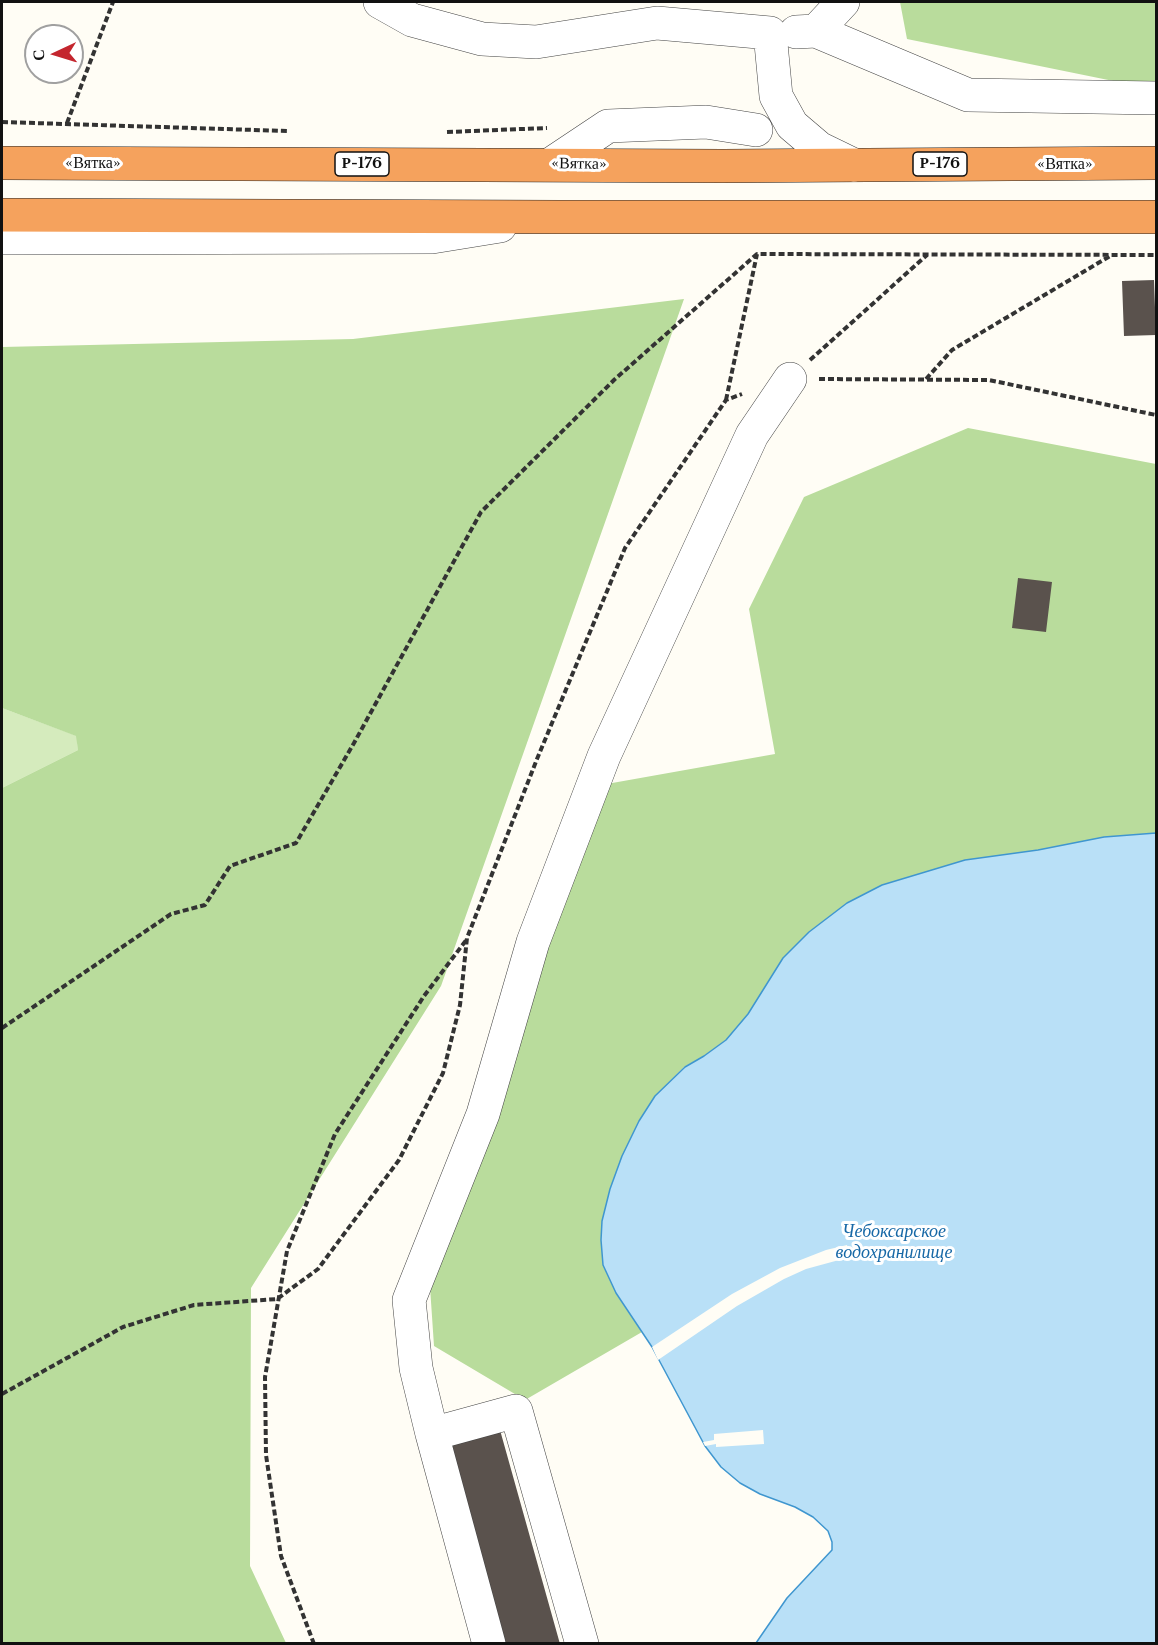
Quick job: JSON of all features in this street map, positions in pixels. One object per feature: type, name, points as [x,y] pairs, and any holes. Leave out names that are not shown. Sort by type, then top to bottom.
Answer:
[{"type":"highway","name":"«Вятка»","points":[[2,163],[723,166],[1156,163]]},
{"type":"highway","points":[[2,215],[1156,217]]},
{"type":"street","points":[[380,2],[412,20],[482,39],[536,42],[657,23],[770,33],[816,31],[968,95],[1156,98]]},
{"type":"street","points":[[816,31],[843,2]]},
{"type":"street","points":[[770,33],[776,96],[792,125],[819,148],[854,165]]},
{"type":"street","points":[[723,166],[742,148],[756,130],[776,96]]},
{"type":"street","points":[[551,164],[608,126],[705,123],[756,130]]},
{"type":"street","points":[[2,238],[432,237],[556,217]]},
{"type":"street","points":[[489,1644],[416,1368],[409,1300],[483,1114],[533,942],[604,756],[752,435],[790,379]]},
{"type":"street","points":[[432,1434],[516,1411],[582,1644]]},
{"type":"path","points":[[67,123],[113,2]]},
{"type":"path","points":[[2,122],[291,132]]},
{"type":"path","points":[[444,132],[550,128]]},
{"type":"path","points":[[726,400],[757,254]]},
{"type":"path","points":[[2,1028],[171,914],[205,905],[230,866],[296,843],[354,743],[481,512],[614,380],[757,254],[1156,255]]},
{"type":"path","points":[[790,379],[928,254]]},
{"type":"path","points":[[925,380],[952,350],[1112,255]]},
{"type":"path","points":[[314,1644],[281,1556],[266,1455],[265,1377],[287,1251],[335,1134],[424,996],[467,938]]},
{"type":"path","points":[[2,1394],[123,1327],[194,1305],[277,1299]]},
{"type":"green space","points":[[900,2],[1156,2],[1156,84],[1128,84],[907,39]]},
{"type":"green space","points":[[684,299],[441,986],[251,1288],[250,1566],[286,1643],[2,1643],[2,788],[78,750],[76,736],[2,708],[2,347],[353,339]]},
{"type":"green space","points":[[968,428],[1156,464],[1156,833],[1104,837],[1038,850],[847,903],[809,932],[783,958],[748,1014],[726,1040],[684,1067],[655,1096],[639,1121],[622,1156],[610,1189],[616,1293],[642,1332],[525,1400],[434,1346],[429,1272],[601,785],[775,754],[749,609],[804,497]]},
{"type":"green space","points":[[2,708],[77,736],[78,750],[2,788]]},
{"type":"water","name":"Чебоксарское водохранилище","points":[[1156,833],[1156,1643],[756,1643],[787,1598],[832,1550],[832,1542],[828,1531],[813,1517],[795,1507],[760,1494],[740,1483],[721,1467],[705,1446],[652,1347],[616,1293],[603,1265],[602,1221],[610,1189],[622,1156],[639,1121],[655,1096],[685,1067],[726,1040],[748,1014],[783,958],[809,932],[847,903],[882,885],[965,860],[1038,850],[1104,837]]},
{"type":"pier","points":[[847,1245],[850,1257],[806,1269],[784,1279],[737,1306],[658,1360],[652,1347],[732,1294],[780,1268],[826,1250]]},
{"type":"pier","points":[[763,1430],[764,1444],[716,1447],[716,1444],[705,1446],[703,1442],[714,1440],[714,1434]]},
{"type":"building","points":[[1154,280],[1156,335],[1124,336],[1122,281]]},
{"type":"building","points":[[1018,578],[1052,582],[1046,632],[1012,628]]},
{"type":"building","points":[[500,1430],[560,1644],[497,1644],[442,1447]]}]
